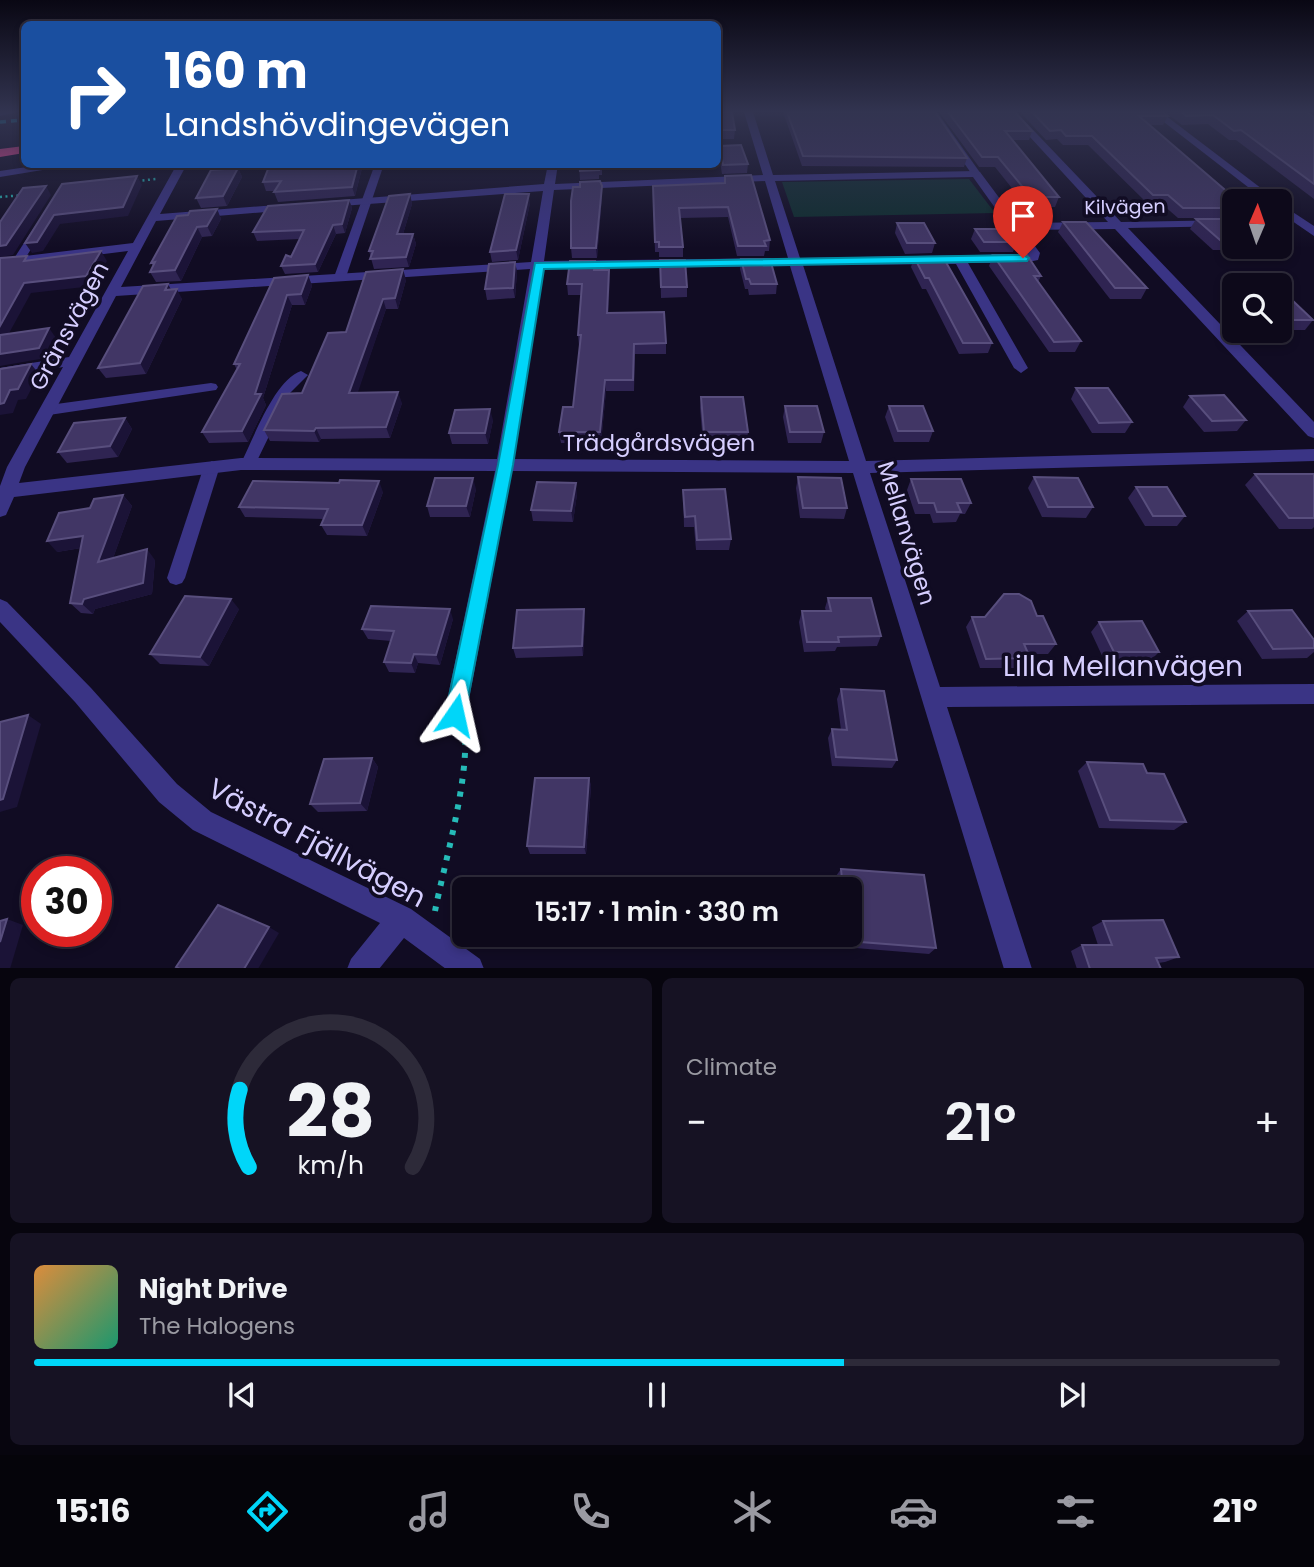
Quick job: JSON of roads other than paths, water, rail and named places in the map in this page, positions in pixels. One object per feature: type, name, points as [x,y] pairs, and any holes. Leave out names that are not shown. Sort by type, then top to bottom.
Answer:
[{"type":"street","name":"Mellanvägen","points":[[764,157],[1018,968]]},
{"type":"street","points":[[1053,157],[1314,432]]},
{"type":"street","points":[[1215,157],[1257,189]]},
{"type":"street","points":[[0,174],[44,168]]},
{"type":"street","points":[[455,715],[505,465],[552,168]]},
{"type":"street","name":"Gränsvägen","points":[[0,510],[16,467],[179,170]]},
{"type":"street","points":[[112,292],[539,265],[1034,257],[1016,227],[976,174],[771,178],[550,187],[313,205]]},
{"type":"street","points":[[153,218],[300,206]]},
{"type":"street","points":[[1292,216],[1314,232]]},
{"type":"street","points":[[1292,222],[1314,221]]},
{"type":"street","name":"Kilvägen","points":[[1016,227],[1222,223]]},
{"type":"street","points":[[0,263],[137,246]]},
{"type":"street","points":[[960,260],[1021,368]]},
{"type":"street","points":[[0,373],[74,361]]},
{"type":"street","name":"Trädgårdsvägen","points":[[6,491],[212,466],[248,465],[860,467],[1314,455]]},
{"type":"street","name":"Västra Fjällvägen","points":[[0,608],[83,695],[168,793],[202,821],[401,919],[470,968]]},
{"type":"street","name":"Lilla Mellanvägen","points":[[932,698],[1314,694]]},
{"type":"street","points":[[361,968],[401,919]]},
{"type":"lane","points":[[964,157],[976,174]]},
{"type":"lane","points":[[340,277],[379,168]]},
{"type":"lane","points":[[19,260],[46,215]]},
{"type":"lane","points":[[248,465],[284,391],[301,374]]},
{"type":"lane","points":[[49,410],[211,387]]},
{"type":"lane","points":[[176,578],[197,520],[212,466]]}]
